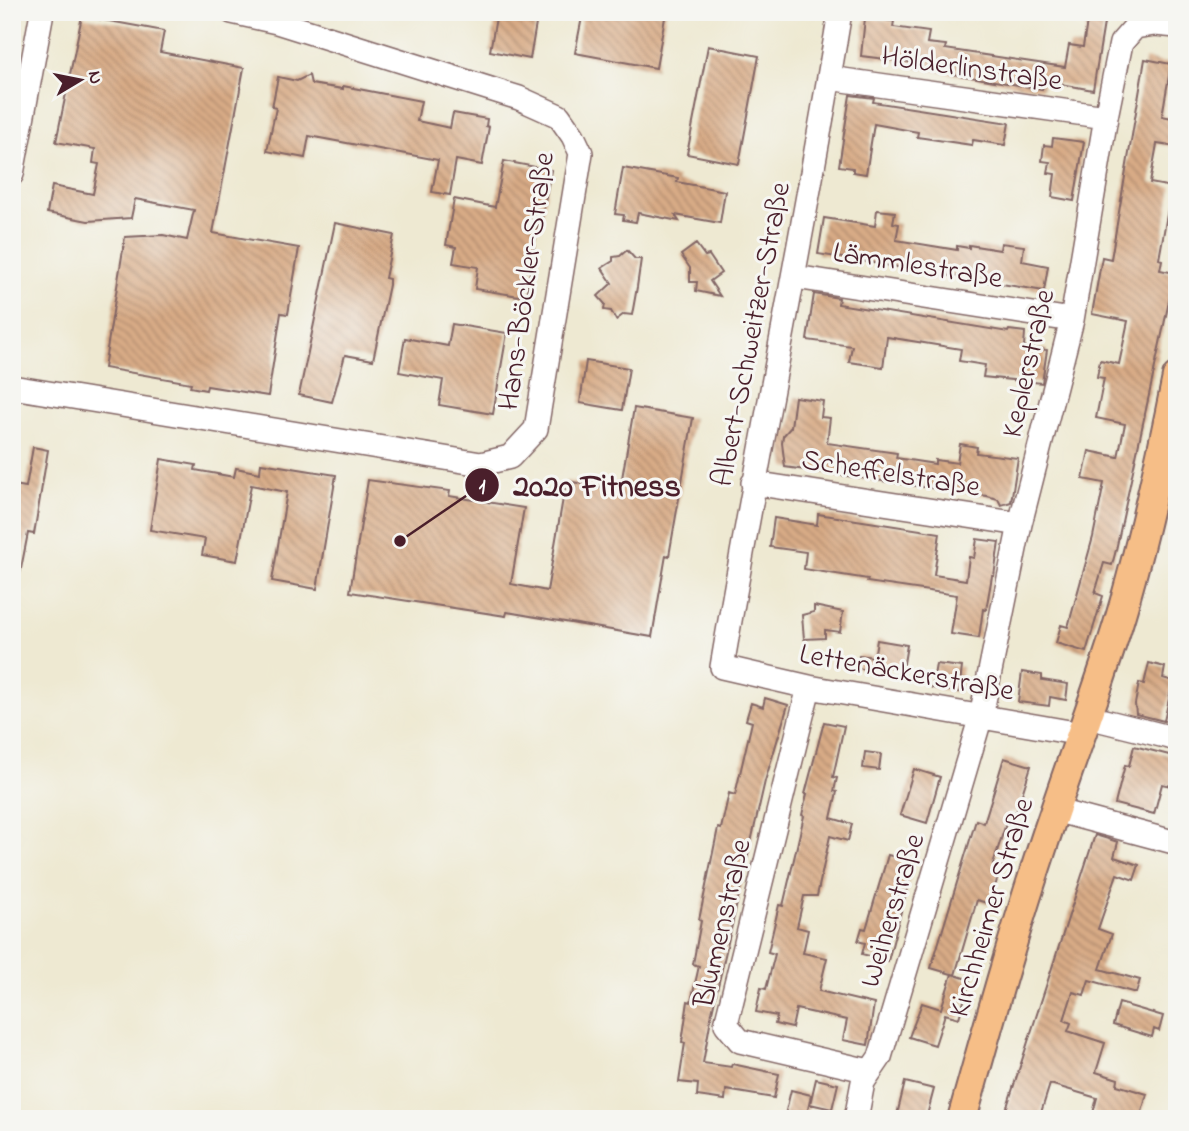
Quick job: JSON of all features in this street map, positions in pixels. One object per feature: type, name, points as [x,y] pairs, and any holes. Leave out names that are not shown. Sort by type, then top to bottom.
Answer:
[{"type":"main road","name":"Kirchheimer Straße","points":[[962,1119],[989,1020],[1054,810],[1085,726],[1168,469],[1177,377]]},
{"type":"street","points":[[12,174],[42,12]]},
{"type":"street","name":"Hans-Böckler-Straße","points":[[12,387],[481,464],[510,457],[536,429],[581,153],[559,116],[519,98],[277,22],[232,12]]},
{"type":"street","name":"Albert-Schweitzer-Straße","points":[[722,667],[753,483],[795,277],[840,12]]},
{"type":"street","name":"Keplerstraße","points":[[981,716],[1020,524],[1072,320],[1121,43],[1131,20],[1177,26]]},
{"type":"street","name":"Hölderlinstraße","points":[[829,78],[1106,117]]},
{"type":"street","name":"Lämmlestraße","points":[[795,277],[1072,320]]},
{"type":"street","name":"Scheffelstraße","points":[[753,483],[1020,524]]},
{"type":"street","name":"Lettenäckerstraße","points":[[722,667],[809,687],[981,716],[1085,726]]},
{"type":"street","name":"Blumenstraße","points":[[809,687],[726,1024],[740,1041],[869,1071]]},
{"type":"street","name":"Weiherstraße","points":[[856,1119],[863,1082],[880,1057],[981,716]]},
{"type":"street","points":[[1085,726],[1177,739]]},
{"type":"street","points":[[1054,810],[1177,843]]},
{"type":"building","points":[[497,12],[538,12],[530,59],[490,51]]},
{"type":"building","points":[[583,12],[666,12],[656,68],[575,53]]},
{"type":"building","points":[[1088,15],[1105,17],[1093,90],[1044,81],[1042,89],[910,67],[911,62],[861,56],[865,18],[894,21],[893,27],[929,32],[927,43],[946,45],[945,49],[1065,67],[1069,45],[1083,47]]},
{"type":"building","points":[[82,16],[164,31],[160,52],[244,68],[213,233],[299,248],[288,314],[281,313],[268,396],[207,386],[206,390],[190,387],[191,383],[104,368],[125,237],[163,235],[187,240],[194,210],[135,199],[131,218],[88,221],[47,213],[52,186],[93,194],[99,164],[93,163],[95,149],[56,142]]},
{"type":"building","points":[[708,46],[759,56],[739,164],[687,154]]},
{"type":"building","points":[[1145,59],[1171,64],[1162,116],[1177,119],[1177,147],[1157,144],[1150,183],[1172,187],[1159,259],[1162,260],[1160,270],[1175,273],[1116,550],[1112,565],[1104,563],[1095,593],[1103,596],[1086,652],[1056,643],[1061,625],[1068,627],[1093,537],[1104,483],[1083,479],[1089,451],[1118,457],[1125,424],[1096,418],[1104,378],[1097,377],[1100,360],[1119,364],[1128,321],[1092,314],[1102,257],[1111,259]]},
{"type":"building","points":[[309,75],[311,84],[343,89],[343,86],[421,101],[417,121],[450,128],[453,113],[487,119],[486,126],[489,127],[482,165],[456,160],[450,195],[432,192],[438,160],[309,136],[305,158],[267,151],[276,108],[272,107],[278,77],[297,81]]},
{"type":"building","points":[[850,95],[874,98],[873,102],[1009,123],[1005,145],[973,140],[972,145],[917,137],[918,132],[874,124],[866,174],[853,172],[853,168],[839,166]]},
{"type":"building","points":[[1053,138],[1084,142],[1074,201],[1052,197],[1055,174],[1048,173],[1050,162],[1042,161],[1044,145],[1052,146]]},
{"type":"building","points":[[504,161],[551,170],[541,223],[538,223],[526,297],[475,289],[478,267],[453,263],[456,247],[446,245],[454,199],[495,207]]},
{"type":"building","points":[[623,168],[678,178],[677,182],[725,191],[720,223],[675,215],[679,221],[638,213],[636,222],[623,220],[624,215],[615,214]]},
{"type":"building","points":[[877,210],[895,212],[893,223],[899,224],[896,240],[957,250],[957,246],[969,248],[969,245],[1000,250],[1001,243],[1024,246],[1022,261],[1048,266],[1044,291],[818,254],[824,218],[875,226]]},
{"type":"building","points":[[335,223],[394,235],[385,278],[389,279],[389,285],[373,360],[345,355],[332,402],[299,395]]},
{"type":"building","points":[[696,244],[705,256],[709,255],[721,273],[710,281],[720,296],[696,291],[697,282],[690,282],[690,268],[681,255]]},
{"type":"building","points":[[627,250],[635,259],[641,259],[637,287],[632,315],[624,314],[616,320],[611,311],[604,310],[605,304],[598,296],[612,283],[602,268],[613,261],[613,257],[620,256]]},
{"type":"building","points":[[814,294],[839,298],[838,304],[1008,332],[1025,332],[1024,347],[1047,350],[1042,383],[983,377],[985,365],[959,361],[961,349],[887,337],[883,367],[849,362],[852,346],[807,340]]},
{"type":"building","points":[[452,324],[507,333],[493,414],[439,405],[443,380],[399,372],[405,338],[448,346]]},
{"type":"building","points":[[586,361],[629,368],[622,410],[580,403]]},
{"type":"building","points":[[795,397],[823,401],[821,417],[830,418],[827,443],[897,453],[896,458],[935,464],[935,460],[957,463],[960,444],[977,447],[976,453],[1018,458],[1011,502],[1001,505],[998,499],[987,496],[785,467],[783,436],[791,427]]},
{"type":"building","points":[[634,408],[693,418],[652,637],[507,612],[506,616],[350,592],[368,480],[450,491],[449,496],[524,508],[511,584],[547,591],[566,481],[620,490]]},
{"type":"building","points":[[33,447],[48,450],[34,534],[28,533],[19,579],[12,578],[12,495],[14,485],[26,487]]},
{"type":"building","points":[[161,459],[196,465],[195,470],[234,477],[236,468],[260,473],[261,463],[336,475],[317,589],[272,581],[287,492],[251,485],[237,561],[202,555],[205,539],[150,530]]},
{"type":"building","points":[[818,514],[940,533],[934,575],[966,580],[969,557],[974,558],[977,539],[999,542],[979,638],[951,634],[957,595],[867,582],[868,579],[804,569],[806,552],[770,547],[774,518],[817,525]]},
{"type":"building","points":[[814,606],[843,612],[840,632],[825,630],[825,638],[804,639],[802,615],[814,612]]},
{"type":"building","points":[[877,640],[907,645],[903,669],[873,664]]},
{"type":"building","points":[[859,655],[874,657],[872,671],[857,668]]},
{"type":"building","points":[[1149,663],[1165,667],[1163,678],[1173,681],[1164,721],[1136,714],[1139,683],[1144,684]]},
{"type":"building","points":[[936,664],[962,667],[959,692],[932,688]]},
{"type":"building","points":[[1022,672],[1042,675],[1042,680],[1068,684],[1066,700],[1050,697],[1049,706],[1018,702]]},
{"type":"building","points":[[765,698],[788,705],[765,781],[712,1012],[703,1063],[731,1067],[732,1064],[779,1074],[774,1098],[726,1090],[725,1100],[697,1096],[698,1084],[679,1082],[685,1043],[682,1042],[688,1001],[691,1002],[699,966],[693,964],[701,921],[699,920],[718,828],[721,829],[729,793],[735,795],[752,722],[746,720],[751,703],[763,707]]},
{"type":"building","points":[[824,722],[844,726],[833,777],[837,778],[834,791],[837,792],[831,818],[852,824],[848,841],[830,836],[817,896],[804,896],[797,927],[808,930],[803,953],[827,958],[819,991],[874,1004],[868,1045],[843,1040],[847,1020],[796,1009],[792,1028],[775,1024],[777,1016],[756,1012],[761,988],[766,989],[775,954],[768,952],[779,905],[783,906],[804,816],[805,794]]},
{"type":"building","points":[[1134,746],[1177,757],[1171,786],[1162,784],[1154,814],[1115,804],[1125,765],[1129,766]]},
{"type":"building","points":[[865,752],[881,754],[879,770],[863,768]]},
{"type":"building","points":[[1004,758],[1031,766],[1016,813],[1010,811],[993,864],[1001,866],[990,904],[977,900],[955,975],[931,968],[976,820],[984,823]]},
{"type":"building","points":[[914,769],[940,777],[927,823],[900,815]]},
{"type":"building","points":[[1095,835],[1118,842],[1114,857],[1139,865],[1134,880],[1117,874],[1098,929],[1112,934],[1100,969],[1140,980],[1136,993],[1089,980],[1084,995],[1073,992],[1064,1020],[1071,1023],[1068,1031],[1105,1043],[1096,1072],[1118,1079],[1117,1085],[1147,1094],[1140,1119],[1113,1119],[1093,1113],[1097,1098],[1050,1084],[1039,1119],[1003,1119]]},
{"type":"building","points":[[888,855],[914,862],[888,961],[862,954],[865,943],[858,941],[862,928],[866,929]]},
{"type":"building","points":[[952,974],[970,980],[959,1018],[945,1014],[935,1045],[909,1037],[922,1003],[941,1009]]},
{"type":"building","points":[[1119,1003],[1163,1016],[1159,1031],[1154,1029],[1152,1037],[1113,1025]]},
{"type":"building","points":[[816,1079],[838,1084],[832,1109],[810,1104]]},
{"type":"building","points":[[905,1082],[934,1089],[926,1119],[896,1119]]},
{"type":"building","points":[[791,1090],[811,1095],[806,1119],[784,1119]]},
{"type":"place","name":"2020 Fitness","points":[[400,541]]}]
